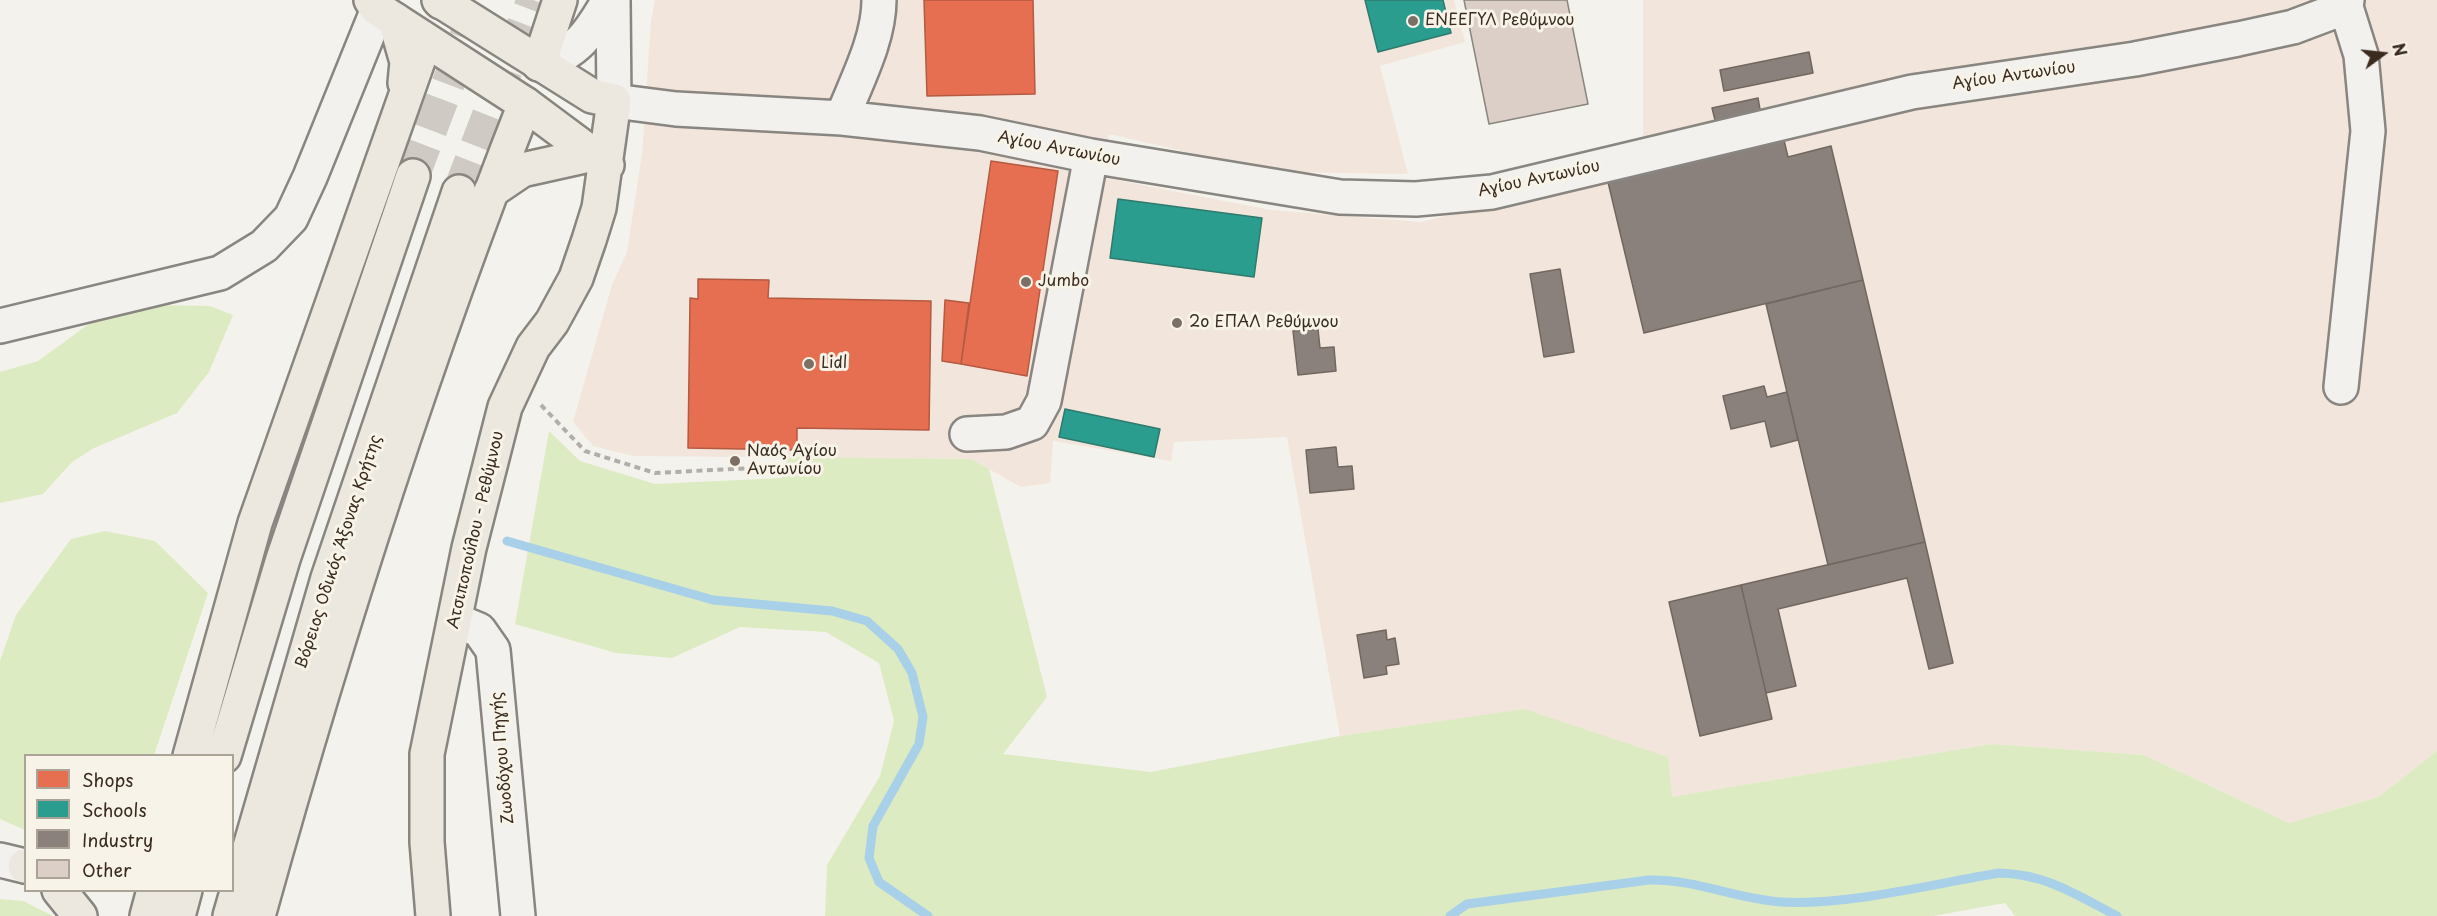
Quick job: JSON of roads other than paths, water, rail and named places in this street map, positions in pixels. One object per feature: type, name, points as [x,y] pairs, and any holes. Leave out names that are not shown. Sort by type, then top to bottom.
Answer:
[{"type":"main road","points":[[258,916],[319,705],[380,511],[475,191],[525,104],[560,0]]},
{"type":"main road","points":[[191,754],[255,523],[440,1],[592,96],[614,101]]},
{"type":"main road","points":[[381,10],[425,41],[525,104],[600,159]]},
{"type":"main road","points":[[381,10],[407,62],[403,102],[389,140]]},
{"type":"main road","name":"Ατσιποπούλου - Ρεθύμνου","points":[[433,916],[427,842],[427,754],[484,484],[505,407],[533,347],[552,322],[576,278],[599,208],[600,159],[614,101]]},
{"type":"main road","points":[[475,191],[522,170],[600,159]]},
{"type":"main road","points":[[225,754],[283,559],[413,176]]},
{"type":"main road","name":"Βόρειος Οδικός Άξονας Κρήτης","points":[[230,916],[328,578],[475,191]]},
{"type":"main road","points":[[60,892],[80,916]]},
{"type":"main road","points":[[147,916],[154,892]]},
{"type":"main road","points":[[178,916],[185,892]]},
{"type":"street","points":[[539,64],[558,59],[583,41],[611,0]]},
{"type":"street","points":[[611,0],[614,101]]},
{"type":"street","points":[[842,118],[867,55],[879,12],[879,0]]},
{"type":"street","points":[[2341,387],[2368,131],[2361,56],[2347,3]]},
{"type":"street","name":"Αγίου Αντωνίου","points":[[614,101],[676,110],[842,118],[980,133],[1091,156],[1340,197],[1416,199],[1492,192],[1912,92],[2135,58],[2238,39],[2293,27],[2347,3]]},
{"type":"street","points":[[0,326],[220,273],[264,246],[291,218],[381,10]]},
{"type":"street","points":[[967,434],[1006,432],[1032,423],[1044,401],[1091,156]]},
{"type":"street","name":"Ζωοδόχου Πηγής","points":[[455,620],[479,630],[493,650],[518,916]]},
{"type":"street","points":[[0,860],[24,866]]},
{"type":"waterway","points":[[507,541],[713,600],[832,611],[867,621],[898,649],[912,673],[923,717],[919,744],[873,826],[869,858],[879,882],[928,916]]},
{"type":"waterway","points":[[1450,916],[1467,904],[1649,880],[1683,883],[1764,900],[1807,902],[1833,901],[1890,893],[1999,873],[2032,877],[2061,887],[2117,916]]},
{"type":"tunnel","points":[[413,176],[480,0]]},
{"type":"tunnel","points":[[459,192],[533,0]]},
{"type":"place","name":"ΕΝΕΕΓΥΛ Ρεθύμνου","points":[[1413,21]]},
{"type":"place","name":"Jumbo","points":[[1026,282]]},
{"type":"place","name":"2ο ΕΠΑΛ Ρεθύμνου","points":[[1177,323]]},
{"type":"place","name":"Lidl","points":[[809,364]]},
{"type":"place","name":"Ναός Αγίου Αντωνίου","points":[[735,461]]}]
